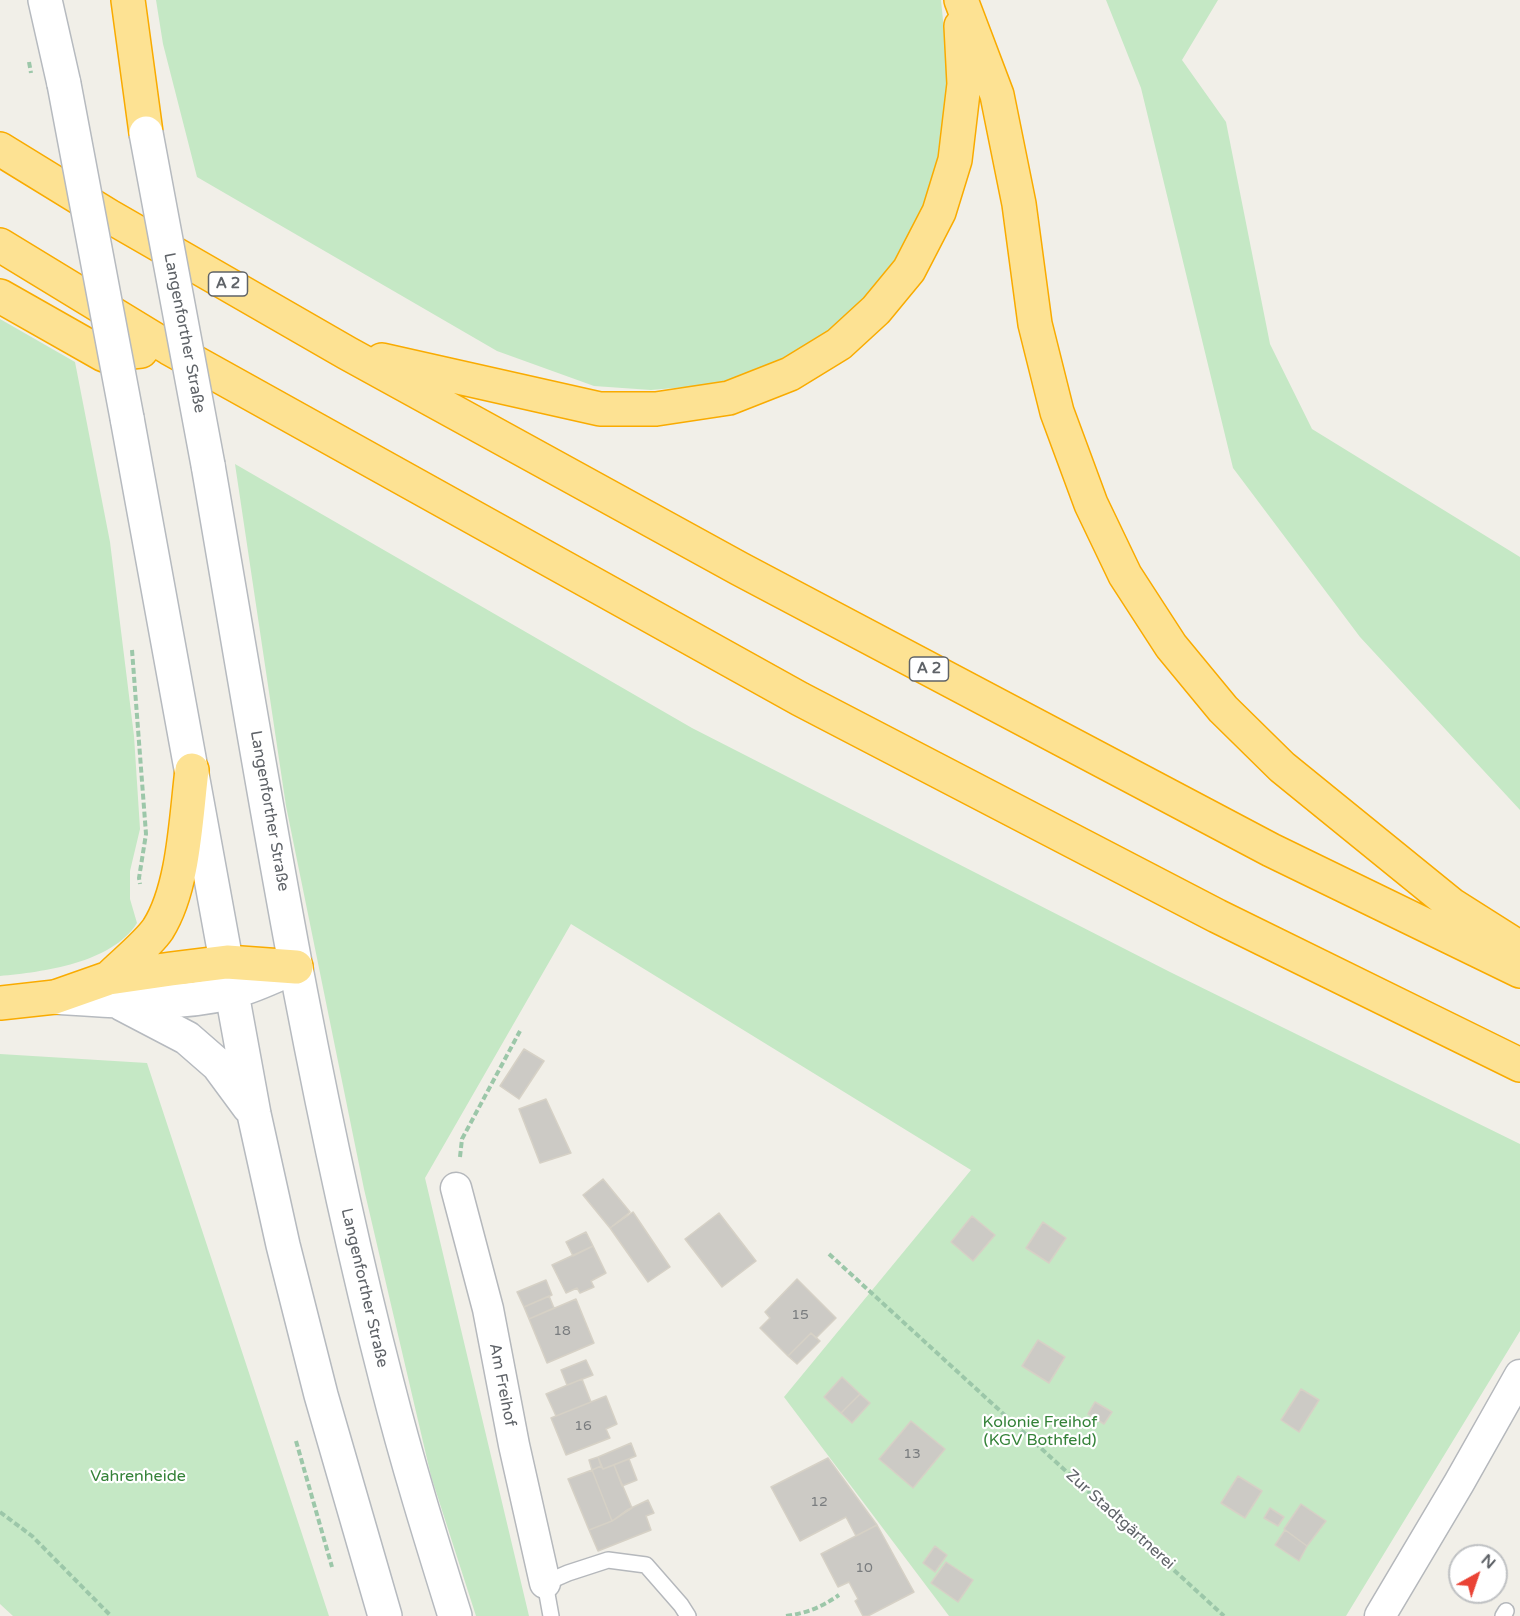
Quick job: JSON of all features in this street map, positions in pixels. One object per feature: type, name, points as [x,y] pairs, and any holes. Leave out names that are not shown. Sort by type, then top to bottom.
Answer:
[{"type":"highway","points":[[128,0],[146,133]]},
{"type":"highway","points":[[347,352],[600,409],[656,409],[729,398],[790,374],[839,344],[876,310],[909,270],[939,212],[955,160],[964,84],[960,0]]},
{"type":"highway","points":[[960,0],[998,95],[1019,204],[1035,324],[1057,412],[1091,504],[1125,575],[1171,646],[1215,700],[1282,767],[1452,905],[1520,948]]},
{"type":"highway","name":"A 2","points":[[0,149],[109,216],[347,352],[740,569],[1271,850],[1520,971]]},
{"type":"highway","points":[[0,245],[169,348],[810,704],[1217,916],[1520,1065]]},
{"type":"highway","points":[[0,296],[104,354],[169,348]]},
{"type":"highway","points":[[113,990],[157,930],[169,906],[178,873],[192,770]]},
{"type":"highway","points":[[0,1003],[230,977],[296,967]]},
{"type":"main road","points":[[45,0],[64,84],[127,418],[254,1114],[283,1245],[321,1395],[385,1616]]},
{"type":"main road","name":"Langenforther Straße","points":[[111,0],[146,133],[208,465],[296,967],[348,1224],[387,1384],[415,1486],[455,1616]]},
{"type":"main road","points":[[113,990],[187,1038],[218,1065],[254,1114]]},
{"type":"street","name":"Am Freihof","points":[[456,1188],[488,1309],[514,1445],[545,1583]]},
{"type":"street","points":[[1380,1616],[1520,1375]]},
{"type":"lane","points":[[545,1583],[608,1560],[646,1565],[688,1616]]},
{"type":"lane","name":"Am Freihof","points":[[545,1583],[551,1616]]},
{"type":"path","points":[[456,1188],[462,1139],[520,1031]]},
{"type":"path","name":"Zur Stadtgärtnerei","points":[[829,1254],[1224,1616]]},
{"type":"path","points":[[0,1512],[32,1536],[111,1616]]},
{"type":"path","points":[[786,1616],[805,1613],[839,1595]]},
{"type":"green space","points":[[156,0],[941,0],[949,81],[939,153],[925,202],[895,260],[862,300],[825,334],[781,363],[722,384],[651,390],[594,386],[497,351],[197,177],[163,44]]},
{"type":"green space","points":[[1106,0],[1218,0],[1182,60],[1226,122],[1270,344],[1312,429],[1520,557],[1520,810],[1360,637],[1233,468],[1141,88]]},
{"type":"green space","points":[[0,319],[75,362],[110,542],[134,736],[140,829],[130,871],[130,899],[137,923],[126,937],[111,948],[75,963],[36,972],[0,976]]},
{"type":"green space","name":"Kolonie Freihof (KGV Bothfeld)","points":[[235,464],[692,728],[1170,972],[1520,1144],[1520,1331],[1346,1616],[949,1616],[784,1397],[971,1170],[571,924],[425,1178],[529,1616],[476,1616],[431,1476],[364,1189],[286,806]]},
{"type":"green space","name":"Vahrenheide","points":[[0,1054],[147,1063],[329,1616],[13,1616],[0,1604]]},
{"type":"building","points":[[524,1049],[544,1061],[519,1099],[500,1086]]},
{"type":"building","points":[[546,1099],[571,1153],[540,1163],[519,1109]]},
{"type":"building","points":[[603,1179],[630,1212],[610,1228],[583,1195]]},
{"type":"building","points":[[633,1212],[670,1267],[648,1282],[610,1228]]},
{"type":"building","points":[[719,1213],[756,1261],[722,1287],[685,1239]]},
{"type":"building","points":[[972,1216],[995,1235],[973,1261],[951,1242]]},
{"type":"building","points":[[1043,1222],[1066,1238],[1049,1263],[1026,1248]]},
{"type":"building","points":[[586,1232],[593,1246],[573,1256],[566,1242]]},
{"type":"building","points":[[593,1246],[606,1273],[591,1281],[594,1287],[580,1293],[577,1288],[566,1293],[552,1265]]},
{"type":"building","points":[[797,1279],[836,1318],[816,1338],[811,1333],[788,1356],[760,1328],[770,1318],[765,1312]]},
{"type":"building","points":[[546,1280],[552,1295],[524,1307],[517,1292]]},
{"type":"building","points":[[549,1296],[554,1308],[529,1319],[524,1307]]},
{"type":"building","points":[[576,1299],[594,1343],[547,1363],[529,1319]]},
{"type":"building","points":[[811,1333],[820,1341],[797,1364],[788,1356]]},
{"type":"building","points":[[1038,1340],[1065,1357],[1049,1383],[1022,1366]]},
{"type":"building","points":[[586,1360],[593,1375],[567,1385],[561,1370]]},
{"type":"building","points":[[842,1377],[860,1394],[841,1413],[824,1397]]},
{"type":"building","points":[[582,1379],[591,1402],[556,1416],[546,1394]]},
{"type":"building","points":[[1301,1389],[1319,1400],[1299,1432],[1281,1420]]},
{"type":"building","points":[[860,1394],[870,1403],[852,1423],[841,1413]]},
{"type":"building","points":[[606,1396],[617,1424],[606,1429],[610,1438],[566,1455],[551,1418]]},
{"type":"building","points":[[1095,1402],[1112,1412],[1104,1424],[1088,1414]]},
{"type":"building","points":[[911,1421],[945,1449],[913,1488],[879,1459]]},
{"type":"building","points":[[631,1443],[636,1456],[603,1469],[598,1457]]},
{"type":"building","points":[[598,1457],[601,1466],[592,1470],[589,1460]]},
{"type":"building","points":[[828,1458],[877,1525],[856,1536],[846,1517],[800,1541],[771,1487]]},
{"type":"building","points":[[629,1459],[637,1480],[622,1486],[614,1465]]},
{"type":"building","points":[[614,1465],[632,1508],[612,1521],[592,1470],[601,1466],[603,1469]]},
{"type":"building","points":[[592,1470],[612,1521],[589,1530],[568,1479]]},
{"type":"building","points":[[1238,1476],[1262,1491],[1245,1518],[1221,1503]]},
{"type":"building","points":[[648,1500],[654,1513],[646,1516],[651,1530],[598,1551],[589,1530],[612,1521],[627,1510]]},
{"type":"building","points":[[1301,1504],[1326,1521],[1307,1546],[1284,1529]]},
{"type":"building","points":[[1270,1508],[1284,1517],[1278,1526],[1264,1518]]},
{"type":"building","points":[[877,1525],[914,1592],[868,1616],[863,1616],[855,1601],[858,1599],[849,1582],[838,1587],[821,1554]]},
{"type":"building","points":[[1285,1530],[1307,1546],[1299,1561],[1275,1545]]},
{"type":"building","points":[[935,1546],[947,1555],[935,1572],[923,1563]]},
{"type":"building","points":[[946,1562],[973,1580],[958,1602],[931,1583]]}]
